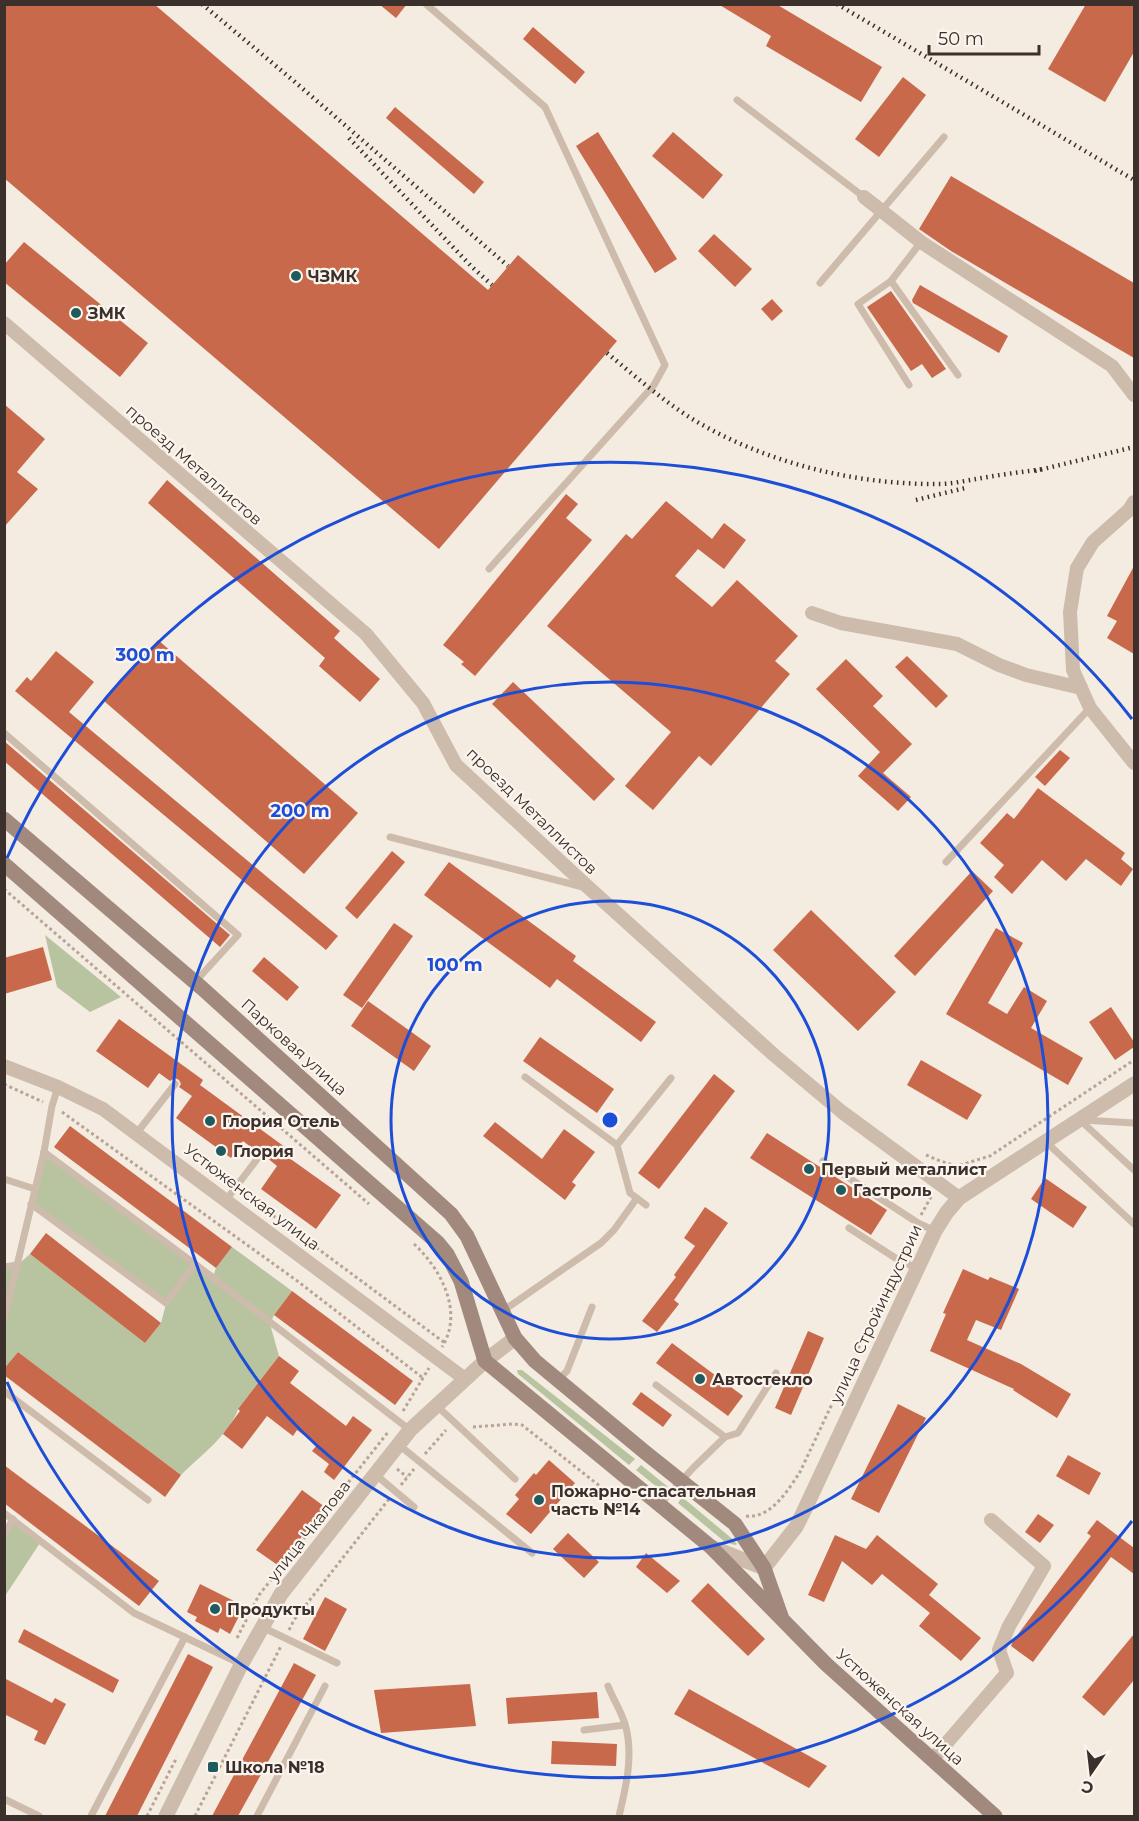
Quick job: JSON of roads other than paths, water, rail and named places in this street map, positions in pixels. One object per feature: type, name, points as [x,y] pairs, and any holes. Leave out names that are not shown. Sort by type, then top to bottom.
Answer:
[{"type":"main road","name":"Парковая улица","points":[[4,819],[195,982],[451,1214],[467,1236],[481,1263],[514,1338]]},
{"type":"main road","points":[[4,864],[438,1243],[447,1254],[461,1281],[485,1361]]},
{"type":"main road","name":"Устюженская улица","points":[[514,1338],[535,1361],[735,1524],[764,1568],[782,1622]]},
{"type":"main road","name":"Устюженская улица","points":[[485,1361],[711,1547],[782,1622],[826,1664],[995,1816]]},
{"type":"street","points":[[864,196],[921,242],[1112,366],[1134,395]]},
{"type":"street","name":"проезд Металлистов","points":[[4,323],[366,634],[423,703],[456,765],[589,888],[842,1112],[959,1198]]},
{"type":"street","points":[[1134,502],[1129,510],[1093,542],[1077,568],[1070,612],[1073,670],[1090,708],[1134,764]]},
{"type":"street","points":[[812,613],[841,623],[957,644],[999,665],[1026,675],[1081,688]]},
{"type":"street","name":"Устюженская улица","points":[[4,1066],[58,1087],[103,1109],[465,1379]]},
{"type":"street","name":"улица Стройиндустрии","points":[[764,1568],[796,1527],[917,1268],[947,1212],[959,1198],[1134,1084]]},
{"type":"street","name":"улица Чкалова","points":[[166,1816],[241,1665],[281,1594],[410,1430],[485,1361],[514,1338]]},
{"type":"street","points":[[932,1760],[1007,1673],[999,1650],[1009,1626],[1044,1566],[991,1520]]},
{"type":"street","name":"Устюженская улица","points":[[711,1547],[764,1568]]},
{"type":"lane","points":[[426,4],[545,106],[665,366],[651,389],[489,568]]},
{"type":"lane","points":[[736,100],[864,196]]},
{"type":"lane","points":[[820,283],[944,137]]},
{"type":"lane","points":[[909,385],[858,304],[891,281],[921,242]]},
{"type":"lane","points":[[891,281],[958,375]]},
{"type":"lane","points":[[946,862],[1090,708]]},
{"type":"lane","points":[[4,733],[238,936],[195,982]]},
{"type":"lane","points":[[390,837],[589,888]]},
{"type":"lane","points":[[525,1077],[617,1146],[630,1193],[646,1205]]},
{"type":"lane","points":[[617,1146],[671,1078]]},
{"type":"lane","points":[[136,1134],[175,1084]]},
{"type":"lane","points":[[4,1320],[58,1087]]},
{"type":"lane","points":[[1080,1120],[1134,1123]]},
{"type":"lane","points":[[1080,1120],[1134,1170]]},
{"type":"lane","points":[[1046,1142],[1134,1224]]},
{"type":"lane","points":[[44,1152],[195,1264],[410,1430]]},
{"type":"lane","points":[[226,1200],[261,1154]]},
{"type":"lane","points":[[823,1161],[918,1223],[935,1231]]},
{"type":"lane","points":[[4,1179],[35,1189]]},
{"type":"lane","points":[[501,1312],[601,1243],[614,1230],[637,1198]]},
{"type":"lane","points":[[32,1204],[166,1303],[195,1264]]},
{"type":"lane","points":[[849,1228],[900,1261],[917,1268]]},
{"type":"lane","points":[[4,1267],[18,1265]]},
{"type":"lane","points":[[558,1380],[567,1371],[592,1307]]},
{"type":"lane","points":[[660,1504],[725,1437],[738,1433],[776,1373]]},
{"type":"lane","points":[[656,1385],[725,1437]]},
{"type":"lane","points":[[4,1391],[148,1500]]},
{"type":"lane","points":[[437,1406],[515,1479]]},
{"type":"lane","points":[[399,1445],[532,1554]]},
{"type":"lane","points":[[376,1475],[414,1507]]},
{"type":"lane","points":[[4,1513],[134,1613],[241,1665]]},
{"type":"lane","points":[[4,1535],[13,1518]]},
{"type":"lane","points":[[262,1627],[337,1663]]},
{"type":"lane","points":[[91,1816],[185,1637]]},
{"type":"lane","points":[[257,1816],[325,1686]]},
{"type":"lane","points":[[608,1686],[625,1725],[629,1745],[627,1781],[619,1816]]},
{"type":"lane","points":[[584,1730],[625,1725]]},
{"type":"lane","points":[[4,1799],[39,1816]]},
{"type":"railway","points":[[202,4],[508,266]]},
{"type":"railway","points":[[837,4],[1134,180]]},
{"type":"railway","points":[[349,138],[492,285]]},
{"type":"railway","points":[[607,353],[660,397],[694,420],[751,448],[812,468],[844,476],[939,484],[1044,469]]},
{"type":"railway","points":[[1035,471],[1134,447]]},
{"type":"railway","points":[[916,500],[965,488]]},
{"type":"place","name":"ЧЗМК","points":[[296,276]]},
{"type":"place","name":"ЗМК","points":[[76,313]]},
{"type":"place","name":"Глория Отель","points":[[210,1121]]},
{"type":"place","name":"Глория","points":[[221,1151]]},
{"type":"place","name":"Первый металлист","points":[[809,1169]]},
{"type":"place","name":"Гастроль","points":[[841,1190]]},
{"type":"place","name":"Автостекло","points":[[700,1379]]},
{"type":"place","name":"Пожарно-спасательная часть №14","points":[[539,1500]]},
{"type":"place","name":"Продукты","points":[[215,1609]]},
{"type":"place","name":"Школа №18","points":[[213,1767]]}]
